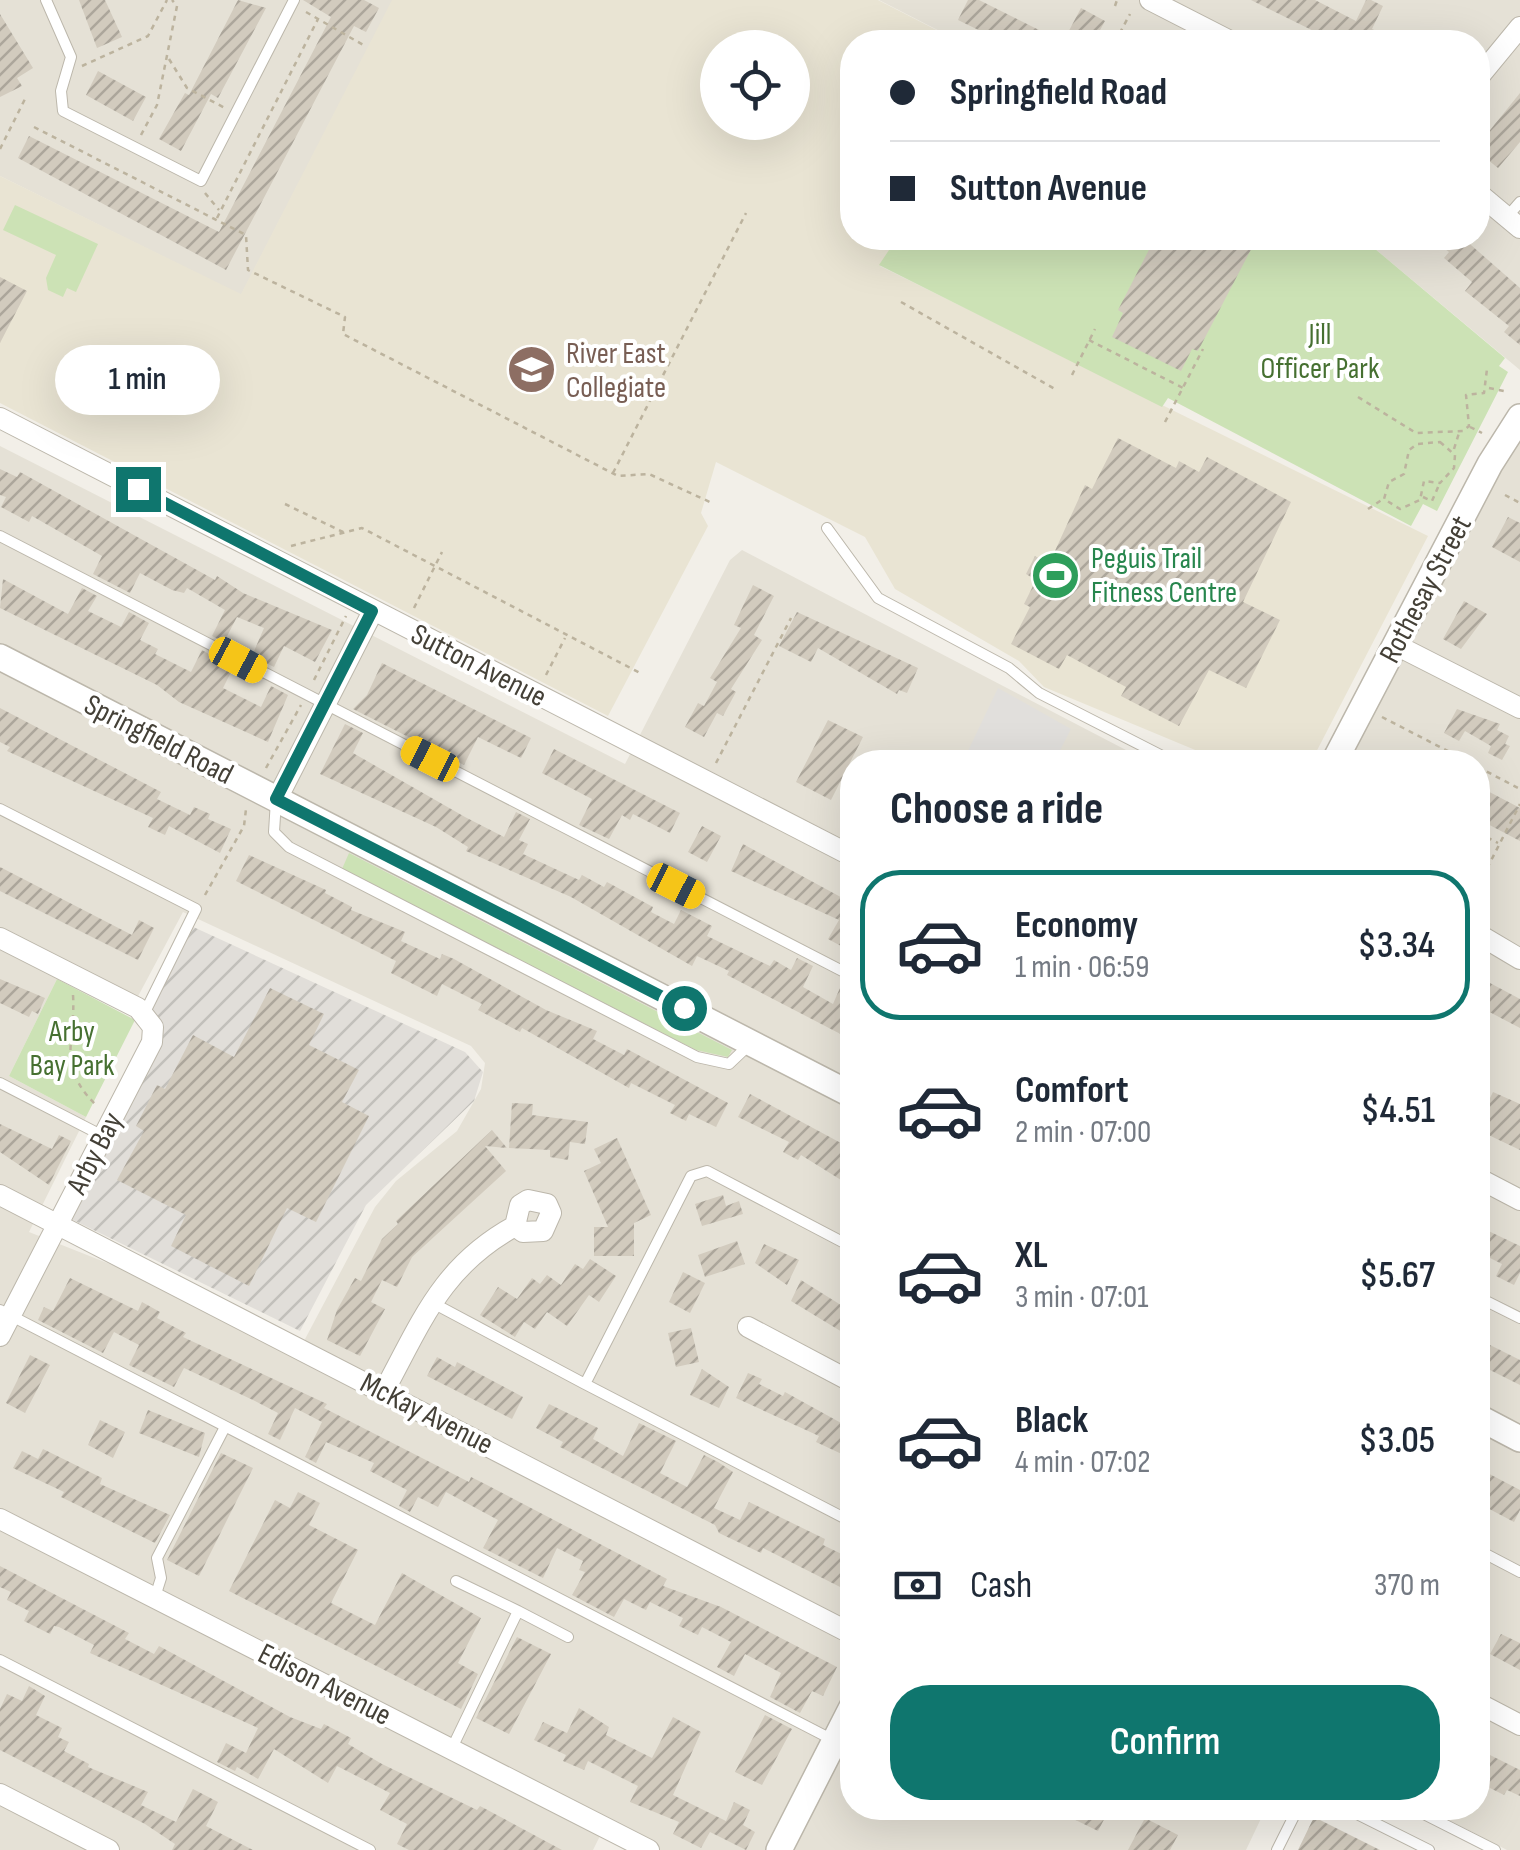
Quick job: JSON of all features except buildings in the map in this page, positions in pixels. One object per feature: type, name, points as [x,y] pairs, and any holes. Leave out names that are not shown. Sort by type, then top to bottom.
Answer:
[{"type":"street","points":[[1155,1],[1209,30]]},
{"type":"street","points":[[1490,63],[1520,27]]},
{"type":"street","points":[[1490,200],[1516,216]]},
{"type":"street","name":"Rothesay Street","points":[[1340,750],[1490,464],[1520,417]]},
{"type":"street","name":"Sutton Avenue","points":[[0,418],[840,850]]},
{"type":"street","points":[[276,799],[315,700],[372,611]]},
{"type":"street","points":[[1396,644],[1520,708]]},
{"type":"street","name":"Springfield Road","points":[[0,657],[840,1089]]},
{"type":"street","points":[[0,938],[144,1012]]},
{"type":"street","points":[[1490,941],[1520,960]]},
{"type":"street","name":"Arby Bay","points":[[0,1336],[5,1313],[58,1225],[152,1042],[153,1027],[144,1012]]},
{"type":"street","points":[[1490,1184],[1520,1200]]},
{"type":"street","name":"McKay Avenue","points":[[0,1195],[840,1628]]},
{"type":"street","points":[[384,1391],[431,1302],[469,1256],[515,1226]]},
{"type":"street","points":[[748,1328],[840,1376]]},
{"type":"street","points":[[1490,1423],[1520,1438]]},
{"type":"street","name":"Edison Avenue","points":[[0,1518],[649,1850]]},
{"type":"street","points":[[1490,1709],[1520,1725]]},
{"type":"street","points":[[779,1850],[840,1731]]},
{"type":"street","points":[[0,1794],[109,1850]]},
{"type":"lane","points":[[46,0],[72,66],[62,91],[63,111],[202,181],[294,2]]},
{"type":"lane","points":[[828,528],[878,598],[1009,668],[1039,694],[1150,750]]},
{"type":"lane","points":[[0,536],[840,970]]},
{"type":"lane","points":[[276,799],[274,832],[289,848],[697,1057],[729,1064],[752,1043]]},
{"type":"lane","points":[[0,809],[196,909],[144,1012]]},
{"type":"lane","points":[[0,1083],[103,1136]]},
{"type":"lane","points":[[585,1384],[691,1176],[706,1171],[840,1241]]},
{"type":"lane","points":[[431,1302],[840,1516]]},
{"type":"lane","points":[[1490,1302],[1520,1318]]},
{"type":"lane","points":[[5,1313],[835,1741]]},
{"type":"lane","points":[[154,1597],[161,1578],[157,1558],[225,1426]]},
{"type":"lane","points":[[1490,1556],[1520,1572]]},
{"type":"lane","points":[[456,1581],[568,1637]]},
{"type":"lane","points":[[452,1748],[518,1610]]},
{"type":"lane","points":[[0,1660],[370,1850]]},
{"type":"lane","points":[[1276,1850],[1292,1820]]},
{"type":"lane","points":[[1369,1820],[1428,1850]]},
{"type":"lane","points":[[1435,1820],[1492,1849]]},
{"type":"path","points":[[72,66],[84,66],[148,36],[169,0],[178,6],[158,105],[134,147]]},
{"type":"path","points":[[1115,6],[1117,0]]},
{"type":"path","points":[[294,2],[365,46]]},
{"type":"path","points":[[1121,30],[1130,14]]},
{"type":"path","points":[[216,220],[318,19]]},
{"type":"path","points":[[168,58],[186,88],[236,114]]},
{"type":"path","points":[[0,149],[25,100]]},
{"type":"path","points":[[34,128],[246,234],[248,270],[345,317],[343,334],[613,474],[649,474],[712,503]]},
{"type":"path","points":[[202,181],[220,211]]},
{"type":"path","points":[[613,474],[746,213]]},
{"type":"path","points":[[901,302],[1055,389]]},
{"type":"path","points":[[1072,375],[1095,329]]},
{"type":"path","points":[[1089,340],[1182,388]]},
{"type":"path","points":[[1166,422],[1203,349]]},
{"type":"path","points":[[1468,426],[1466,395],[1484,393],[1487,369]]},
{"type":"path","points":[[1487,388],[1504,391]]},
{"type":"path","points":[[1358,397],[1416,433],[1459,432],[1468,426]]},
{"type":"path","points":[[1468,426],[1482,433]]},
{"type":"path","points":[[1432,500],[1440,483],[1454,468],[1453,452],[1459,432]]},
{"type":"path","points":[[1416,433],[1417,444]]},
{"type":"path","points":[[1384,499],[1383,491],[1404,474],[1405,457],[1417,444],[1440,442],[1453,452]]},
{"type":"path","points":[[1384,499],[1400,508],[1412,506],[1424,481],[1440,483]]},
{"type":"path","points":[[1504,495],[1520,503]]},
{"type":"path","points":[[1420,496],[1443,509]]},
{"type":"path","points":[[1368,509],[1384,499]]},
{"type":"path","points":[[285,504],[345,532]]},
{"type":"path","points":[[290,547],[362,528],[642,674]]},
{"type":"path","points":[[405,627],[442,552]]},
{"type":"path","points":[[266,770],[315,700],[353,601]]},
{"type":"path","points":[[715,764],[791,618]]},
{"type":"path","points":[[545,677],[566,635]]},
{"type":"path","points":[[1363,707],[1447,750]]},
{"type":"path","points":[[1490,773],[1520,789]]},
{"type":"path","points":[[196,909],[244,826],[245,803]]},
{"type":"path","points":[[1490,862],[1520,804]]},
{"type":"path","points":[[1490,839],[1499,844]]},
{"type":"path","points":[[68,973],[74,1002],[67,1049],[79,1088],[95,1104]]},
{"type":"shaded area","points":[[0,0],[393,0],[241,295],[0,176]]},
{"type":"shaded area","name":"River East Collegiate","points":[[392,0],[878,0],[937,30],[840,30],[840,250],[890,250],[880,266],[1428,536],[1317,750],[1195,750],[1044,687],[1019,661],[895,589],[865,537],[716,462],[701,513],[708,526],[608,716],[0,403],[0,176],[241,294]]},
{"type":"shaded area","points":[[879,0],[1520,0],[1520,370],[1376,250],[1490,250],[1490,30],[938,30]]},
{"type":"shaded area","points":[[1520,417],[1520,1850],[1507,1850],[1449,1820],[1490,1820],[1490,750],[1340,750]]},
{"type":"shaded area","points":[[0,446],[625,764],[730,560],[742,550],[1126,750],[840,750],[840,1820],[1260,1820],[1246,1850],[649,1850],[605,1826],[593,1850],[0,1850]],"holes":[[[183,912],[471,1046],[485,1063],[481,1089],[457,1131],[396,1181],[375,1207],[304,1341],[29,1232],[86,1117],[9,1076],[57,979],[128,1015]]]},
{"type":"shaded area","points":[[998,688],[1071,729],[1060,750],[968,750]]},
{"type":"shaded area","points":[[189,925],[465,1052],[483,1072],[474,1101],[366,1205],[300,1331],[67,1217],[158,1018],[150,1005]]},
{"type":"green space","points":[[15,205],[98,244],[76,292],[67,288],[63,297],[48,290],[46,278],[56,255],[3,230]]},
{"type":"green space","name":"Jill Officer Park","points":[[889,250],[1376,250],[1505,358],[1499,366],[1508,372],[1437,511],[1423,504],[1411,526],[1168,398],[1162,407],[879,265]]},
{"type":"green space","points":[[349,853],[732,1050],[728,1057],[696,1050],[342,869]]},
{"type":"green space","name":"Arby Bay Park","points":[[57,979],[135,1020],[86,1117],[9,1076]]},
{"type":"place","name":"River East Collegiate","points":[[531,370]]},
{"type":"place","name":"Peguis Trail Fitness Centre","points":[[1056,575]]},
{"type":"route","points":[[138,489],[372,611],[276,799],[684,1008]]}]
